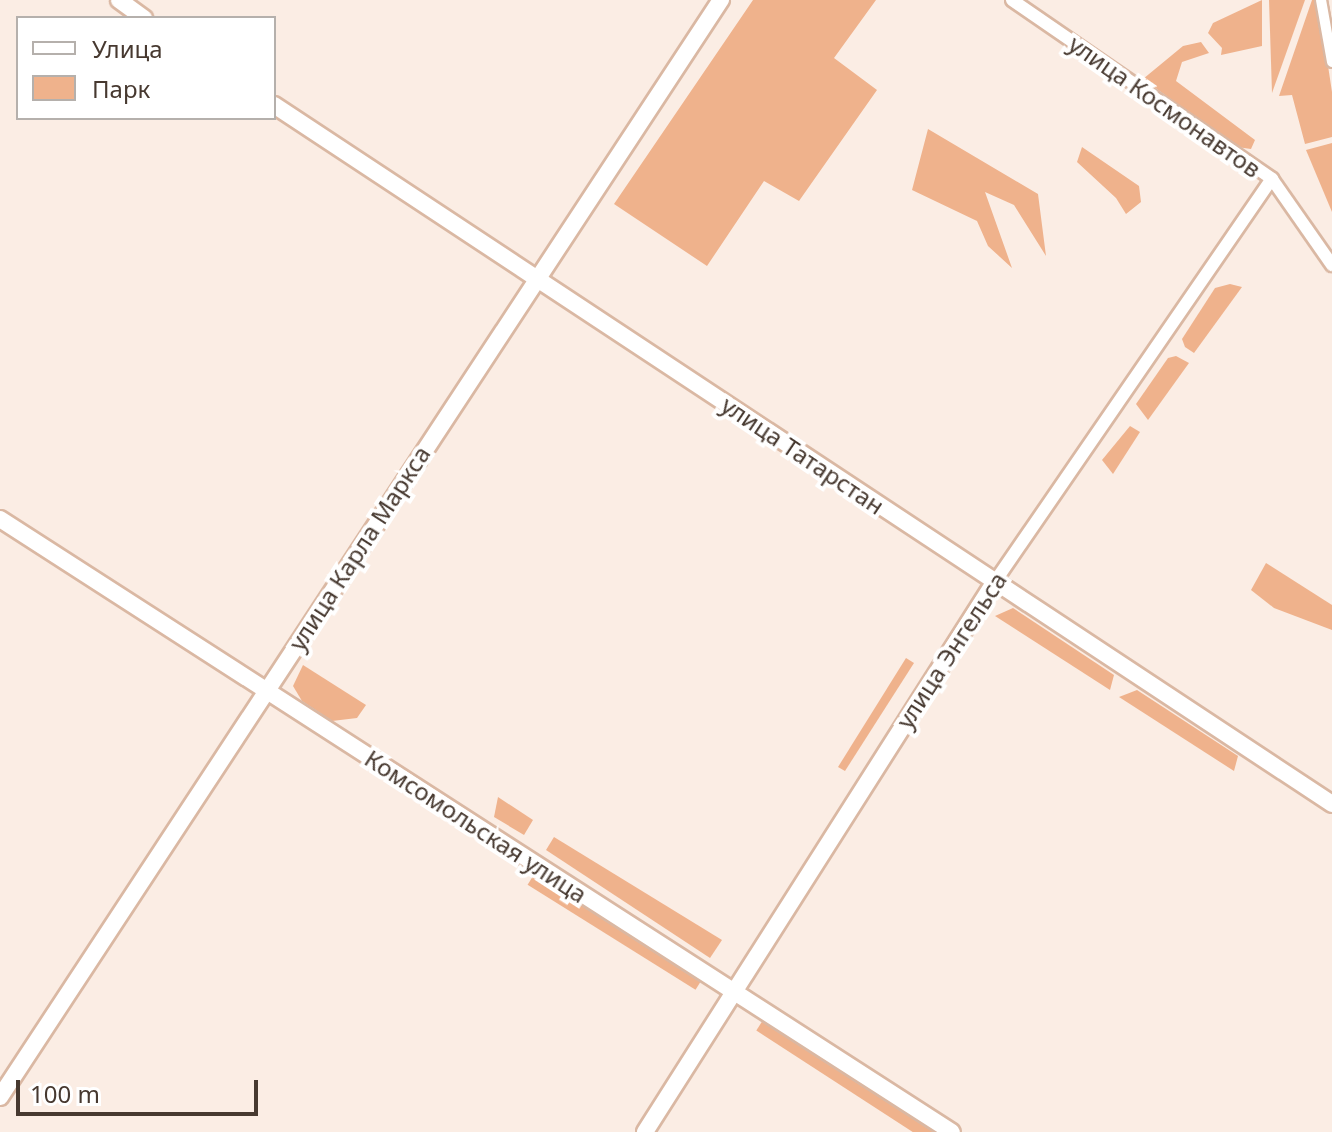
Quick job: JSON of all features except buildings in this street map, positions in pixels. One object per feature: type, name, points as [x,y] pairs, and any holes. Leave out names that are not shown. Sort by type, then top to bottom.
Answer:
[{"type":"street","points":[[119,0],[141,16]]},
{"type":"street","name":"улица Карла Маркса","points":[[0,1097],[535,277],[721,0]]},
{"type":"street","name":"улица Космонавтов","points":[[1012,0],[1272,179],[1332,265]]},
{"type":"street","points":[[1321,0],[1332,62]]},
{"type":"street","name":"улица Татарстан","points":[[276,106],[1332,804]]},
{"type":"street","name":"улица Энгельса","points":[[645,1132],[733,989],[994,583],[1272,179]]},
{"type":"street","name":"Комсомольская улица","points":[[0,519],[952,1132]]},
{"type":"green space","points":[[753,0],[876,0],[834,58],[877,90],[799,201],[764,181],[707,266],[614,204]]},
{"type":"green space","points":[[1262,0],[1262,46],[1221,55],[1222,48],[1208,33],[1213,23]]},
{"type":"green space","points":[[1269,0],[1305,0],[1272,93]]},
{"type":"green space","points":[[1312,0],[1318,0],[1332,92],[1332,137],[1305,144],[1292,95],[1279,96]]},
{"type":"green space","points":[[1201,42],[1209,53],[1182,62],[1176,81],[1255,140],[1251,149],[1237,147],[1143,79],[1183,46]]},
{"type":"green space","points":[[928,129],[1038,194],[1046,256],[1014,205],[985,192],[1012,268],[988,246],[977,221],[912,190]]},
{"type":"green space","points":[[1332,143],[1332,212],[1306,150]]},
{"type":"green space","points":[[1082,147],[1139,186],[1141,202],[1126,214],[1116,198],[1077,162]]},
{"type":"green space","points":[[1230,284],[1242,287],[1194,353],[1185,347],[1182,339],[1215,288]]},
{"type":"green space","points":[[1176,356],[1189,363],[1148,420],[1136,404],[1168,358]]},
{"type":"green space","points":[[1130,426],[1140,432],[1113,474],[1102,460]]},
{"type":"green space","points":[[1266,563],[1332,605],[1332,630],[1274,608],[1251,590]]},
{"type":"green space","points":[[1013,608],[1114,675],[1110,690],[995,616]]},
{"type":"green space","points":[[906,658],[914,663],[845,771],[838,767]]},
{"type":"green space","points":[[303,665],[366,705],[357,718],[332,721],[302,701],[293,686]]},
{"type":"green space","points":[[1137,690],[1238,756],[1234,771],[1119,697]]},
{"type":"green space","points":[[498,797],[533,820],[524,835],[494,817]]},
{"type":"green space","points":[[554,837],[722,940],[710,958],[546,850]]},
{"type":"green space","points":[[535,873],[703,978],[695,990],[528,885]]},
{"type":"green space","points":[[765,1017],[941,1131],[913,1132],[756,1030]]}]
